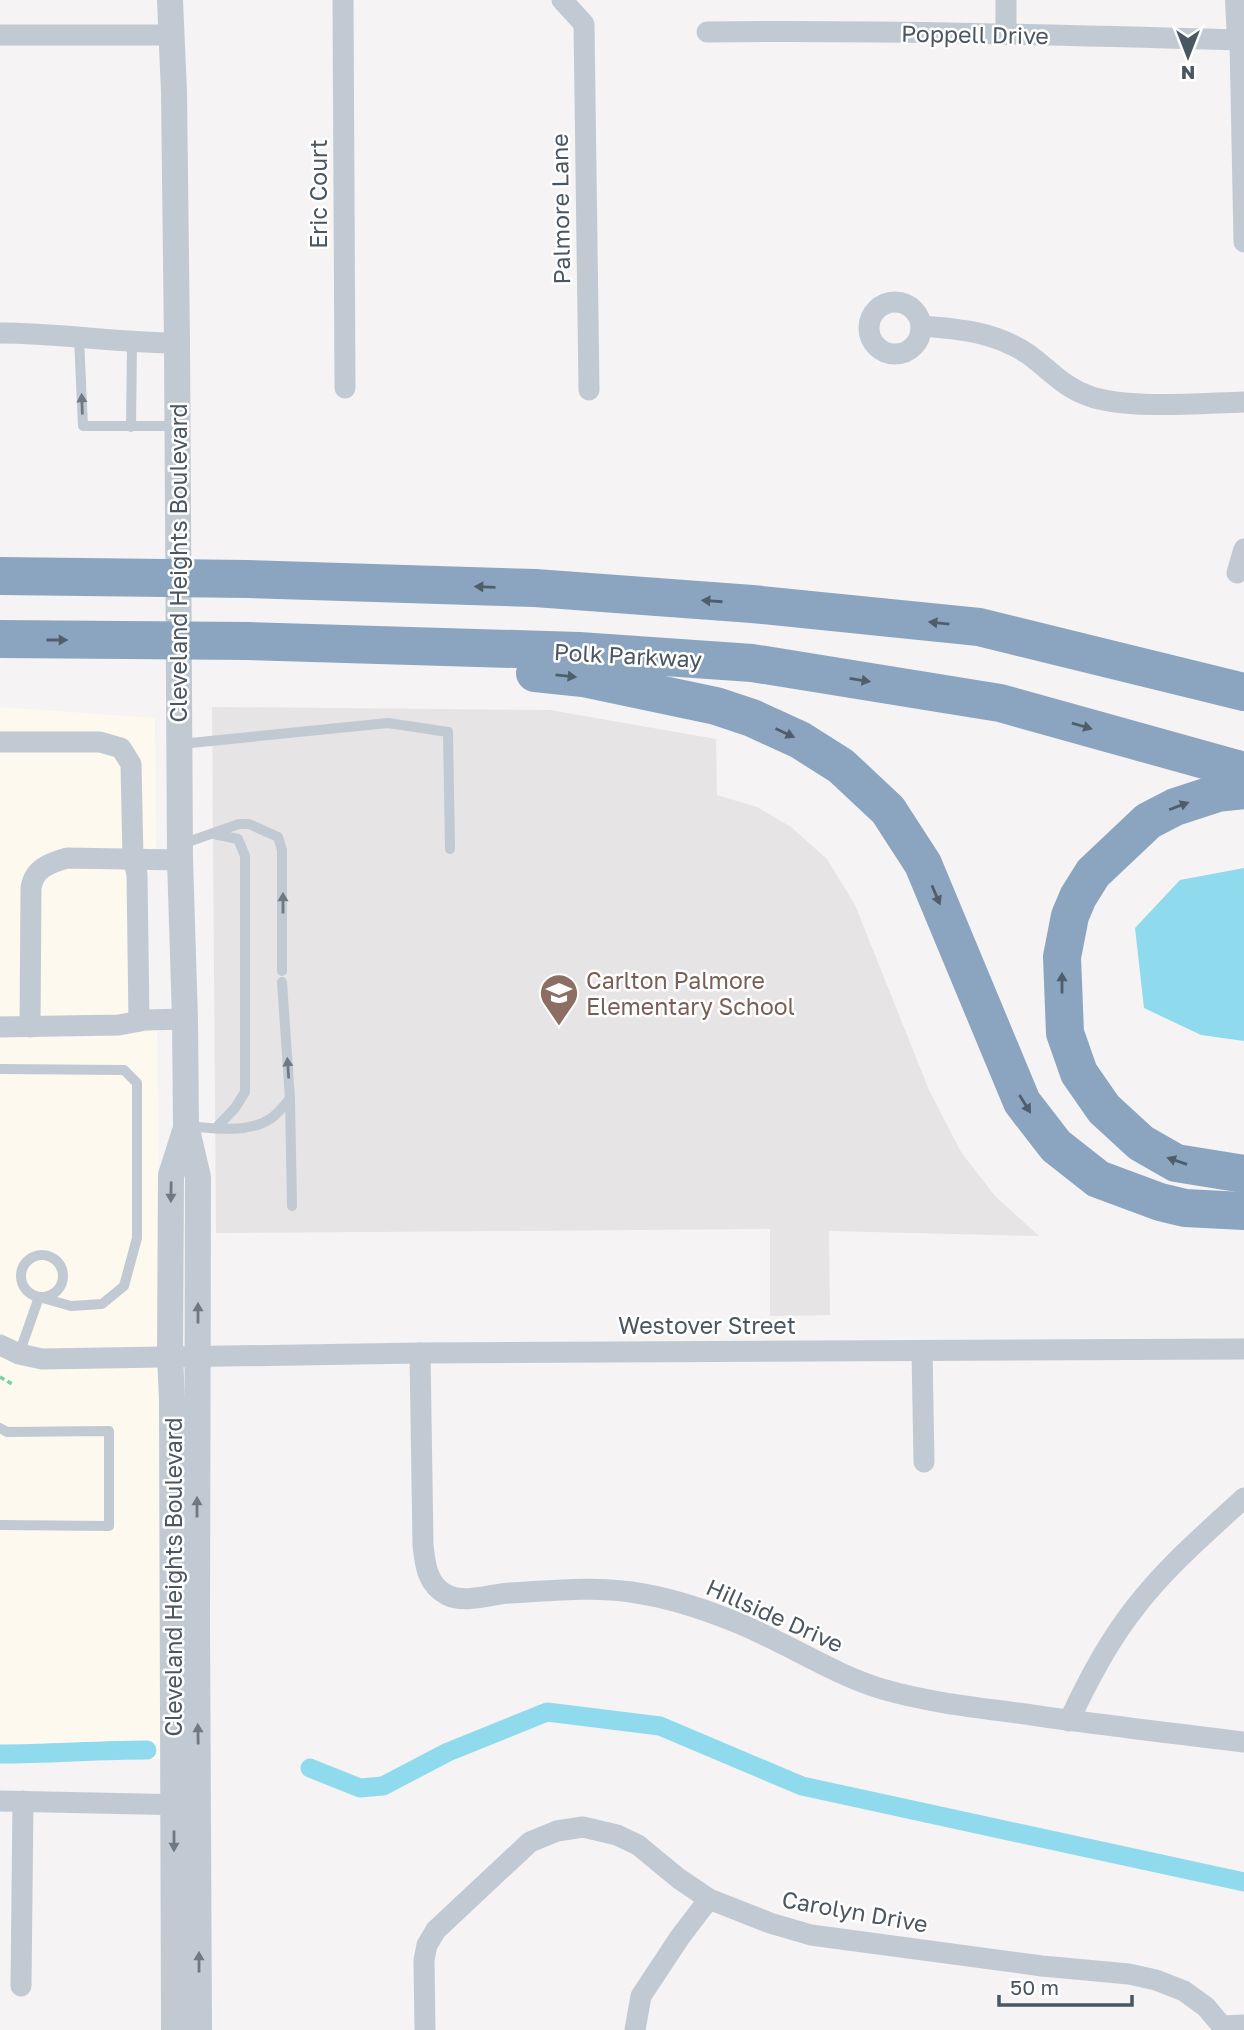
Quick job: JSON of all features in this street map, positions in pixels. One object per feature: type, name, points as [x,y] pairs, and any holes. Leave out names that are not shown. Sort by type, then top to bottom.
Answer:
[{"type":"highway","points":[[0,576],[248,579],[535,588],[752,604],[979,627],[1244,675]]},
{"type":"highway","points":[[979,627],[1244,692]]},
{"type":"highway","name":"Polk Parkway","points":[[0,639],[263,642],[579,652],[752,663],[1000,703],[1244,771]]},
{"type":"highway","points":[[263,642],[372,657],[583,678],[716,706],[752,718],[800,740],[841,766],[888,810],[923,864],[1022,1102],[1056,1146],[1098,1179],[1160,1202],[1185,1208],[1244,1210]]},
{"type":"highway","points":[[1244,790],[1218,793],[1175,807],[1148,821],[1093,873],[1070,916],[1062,957],[1062,992],[1065,1033],[1079,1073],[1104,1109],[1141,1143],[1176,1163],[1244,1174]]},
{"type":"street","name":"Cleveland Heights Boulevard","points":[[170,0],[178,426],[178,744],[186,1019],[186,1126],[198,1177],[197,1356],[186,1805],[174,2030]]},
{"type":"street","name":"Eric Court","points":[[343,0],[345,388]]},
{"type":"street","name":"Palmore Lane","points":[[562,0],[584,24],[589,390]]},
{"type":"street","points":[[1006,0],[1006,34]]},
{"type":"street","points":[[1238,0],[1242,40],[1244,242]]},
{"type":"street","name":"Poppell Drive","points":[[707,32],[846,31],[1242,40]]},
{"type":"street","points":[[0,35],[172,35]]},
{"type":"street","points":[[922,326],[982,332],[995,336],[1031,356],[1052,376],[1071,388],[1110,402],[1244,402]]},
{"type":"street","points":[[0,333],[132,343],[177,343]]},
{"type":"street","points":[[1237,573],[1244,549]]},
{"type":"street","points":[[0,741],[100,741],[121,748],[131,764],[133,859],[137,874],[139,1021]]},
{"type":"street","points":[[30,1027],[33,878],[49,863],[67,858],[133,859],[180,852]]},
{"type":"street","points":[[0,1027],[119,1025],[139,1021],[186,1019]]},
{"type":"street","name":"Cleveland Heights Boulevard","points":[[186,1126],[171,1175],[170,1356],[186,1805],[199,2030]]},
{"type":"street","name":"Westover Street","points":[[10,1350],[42,1359],[420,1353],[1244,1349]]},
{"type":"street","points":[[922,1351],[924,1462]]},
{"type":"street","name":"Hillside Drive","points":[[420,1353],[422,1545],[427,1572],[435,1586],[446,1594],[468,1598],[507,1593],[602,1589],[664,1599],[735,1621],[819,1663],[879,1688],[933,1702],[1244,1742]]},
{"type":"street","points":[[1069,1721],[1095,1671],[1133,1610],[1180,1557],[1244,1497]]},
{"type":"street","points":[[0,1801],[186,1805]]},
{"type":"street","points":[[22,1986],[23,1801]]},
{"type":"street","name":"Carolyn Drive","points":[[425,2030],[424,1960],[427,1945],[436,1930],[530,1842],[557,1831],[583,1827],[617,1835],[638,1845],[709,1899],[769,1923],[811,1935],[1042,1966],[1129,1974],[1156,1980],[1184,1992],[1206,2007],[1223,2028],[1244,2025]]},
{"type":"street","points":[[635,2030],[641,1996],[709,1899]]},
{"type":"lane","points":[[79,338],[83,426],[178,426]]},
{"type":"lane","points":[[131,427],[132,343]]},
{"type":"lane","points":[[178,744],[387,723],[448,732],[450,849]]},
{"type":"lane","points":[[180,852],[239,824],[249,824],[278,836],[282,850],[282,976],[290,1099],[292,1206]]},
{"type":"lane","points":[[214,834],[238,839],[245,856],[245,1092],[235,1108],[216,1128]]},
{"type":"lane","points":[[0,1069],[124,1070],[137,1083],[137,1238],[124,1286],[102,1304],[71,1306],[39,1297],[26,1290],[21,1280],[21,1272],[27,1260],[42,1254],[49,1255],[61,1264],[64,1279],[58,1290],[39,1297],[10,1350]]},
{"type":"lane","points":[[186,1126],[255,1126],[272,1118],[290,1099]]},
{"type":"lane","points":[[0,1428],[7,1432],[109,1431],[109,1526],[0,1525]]},
{"type":"path","points":[[0,1377],[14,1385]]},
{"type":"shaded area","points":[[0,707],[155,718],[156,849],[142,849],[123,738],[100,731],[0,731]]},
{"type":"shaded area","name":"Carlton Palmore Elementary School","points":[[212,707],[550,710],[716,739],[717,795],[757,807],[791,827],[827,859],[855,905],[929,1090],[961,1152],[995,1196],[1039,1236],[829,1231],[830,1315],[770,1316],[770,1229],[216,1233]]},
{"type":"shaded area","points":[[0,752],[99,752],[115,757],[122,767],[124,849],[65,848],[44,854],[34,863],[21,1017],[0,1016]]},
{"type":"shaded area","points":[[68,869],[126,869],[130,1012],[118,1015],[40,1017],[41,883],[53,872]]},
{"type":"shaded area","points":[[157,1030],[161,1346],[43,1349],[8,1339],[0,1334],[0,1037],[119,1035]]},
{"type":"shaded area","points":[[0,1357],[40,1369],[161,1367],[164,1759],[0,1761]]},
{"type":"water","points":[[1244,868],[1244,1041],[1201,1035],[1144,1008],[1135,928],[1180,880]]},
{"type":"waterway","points":[[310,1768],[360,1788],[383,1786],[448,1752],[547,1712],[660,1726],[802,1786],[1244,1882]]},
{"type":"waterway","points":[[0,1754],[147,1750]]},
{"type":"place","name":"Carlton Palmore Elementary School","points":[[559,1027]]}]
